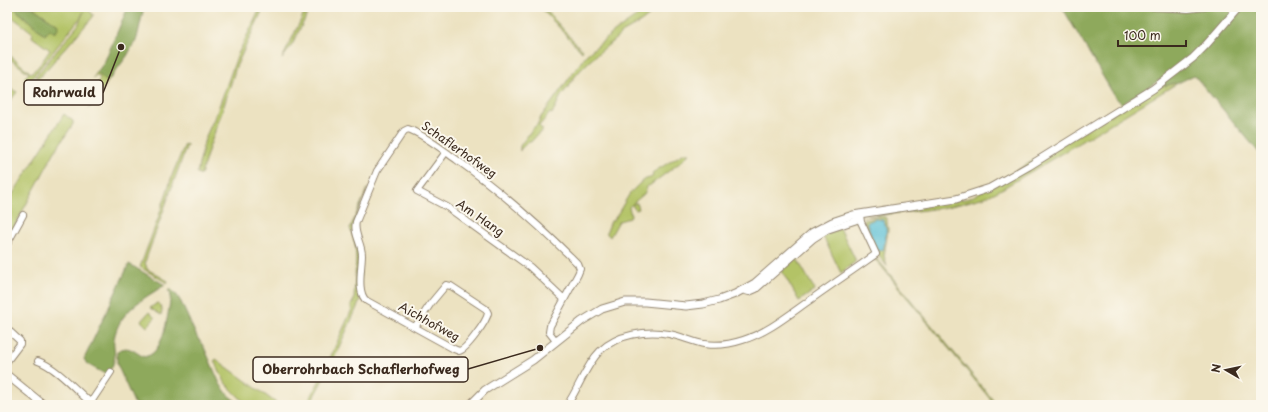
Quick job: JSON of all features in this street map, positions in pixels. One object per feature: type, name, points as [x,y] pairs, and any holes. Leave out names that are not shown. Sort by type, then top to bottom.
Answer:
[{"type":"main road","points":[[470,405],[486,390],[533,360],[556,341],[602,309],[616,304],[634,302],[691,305],[719,300],[742,290],[759,279],[820,227],[839,219],[860,214],[956,199],[970,196],[990,188],[1134,102],[1165,81],[1202,49],[1239,7]]},
{"type":"main road","points":[[7,375],[44,405]]},
{"type":"street","points":[[1153,7],[1188,10],[1204,7]]},
{"type":"street","name":"Schaflerhofweg","points":[[363,298],[361,289],[362,252],[355,225],[379,167],[406,129],[411,130],[446,152],[502,194],[530,218],[578,264],[580,268],[578,274],[564,299]]},
{"type":"street","name":"Am Hang","points":[[446,152],[417,191],[446,207],[525,263],[564,299]]},
{"type":"street","points":[[567,405],[586,371],[601,350],[630,335],[641,333],[662,333],[704,344],[727,344],[760,333],[781,320],[876,254],[861,222],[860,214]]},
{"type":"street","points":[[7,244],[23,215]]},
{"type":"street","name":"Aichhofweg","points":[[363,298],[414,327],[454,349],[461,351],[486,320],[488,314],[486,309],[451,286],[446,285],[414,327]]},
{"type":"street","points":[[556,341],[550,333],[549,328],[564,299]]},
{"type":"street","points":[[7,329],[20,341],[20,344],[7,361]]},
{"type":"street","points":[[38,361],[44,363],[57,373],[91,404],[111,372]]},
{"type":"green space","points":[[7,7],[13,7],[45,35],[50,29],[58,25],[32,7],[84,7],[93,14],[93,17],[38,79],[36,76],[78,25],[84,11],[81,17],[28,83],[24,78],[29,73],[7,57],[7,53],[31,73],[38,67],[50,50],[32,37],[33,33],[7,13]]},
{"type":"green space","points":[[13,7],[32,7],[58,25],[56,32],[53,32],[50,29],[45,35]]},
{"type":"green space","points":[[128,7],[144,7],[137,38],[127,56],[109,80],[106,81],[97,72],[104,63]]},
{"type":"green space","points":[[261,7],[264,7],[236,67],[201,175],[197,173],[205,138],[217,112],[237,56]]},
{"type":"green space","points":[[307,7],[311,7],[292,45],[282,59]]},
{"type":"green space","points":[[540,7],[543,7],[583,51],[582,52]]},
{"type":"green space","points":[[647,7],[660,7],[641,22],[620,34],[577,74],[561,96],[552,114],[550,113],[539,126],[543,130],[520,150],[520,146],[533,128],[537,125],[541,117],[586,55]]},
{"type":"green space","points":[[1062,7],[1261,7],[1261,155],[1194,75],[1176,84],[1174,83],[1165,86],[1161,79],[1124,103],[1121,103],[1115,97]]},
{"type":"green space","points":[[97,72],[106,81],[109,80],[94,103],[88,109],[99,87],[98,82],[100,79],[98,75],[93,78]]},
{"type":"green space","points":[[1168,81],[1166,86],[1174,83],[1176,84],[988,196],[942,208],[863,217],[970,198]]},
{"type":"green space","points":[[7,87],[17,92],[7,105]]},
{"type":"green space","points":[[64,114],[73,121],[73,124],[54,153],[7,240],[7,203]]},
{"type":"green space","points":[[185,144],[187,145],[145,262],[147,269],[168,281],[167,283],[140,267],[173,173]]},
{"type":"green space","points":[[684,153],[690,153],[681,162],[649,186],[648,185],[644,194],[632,204],[637,203],[639,209],[635,210],[631,205],[629,207],[631,215],[630,218],[619,221],[610,237],[607,234],[607,231],[611,221],[614,220],[630,193],[640,183],[653,176],[652,173]]},
{"type":"green space","points":[[368,188],[354,222],[360,248],[360,301],[330,367],[309,405],[306,405],[322,376],[352,309],[351,305],[354,300],[356,258],[355,244],[350,228]]},
{"type":"green space","points":[[885,217],[887,221],[888,230],[884,256],[887,266],[879,256],[873,244],[864,220]],"holes":[[[884,221],[886,228],[869,226],[868,224]]]},
{"type":"green space","points":[[840,228],[856,261],[841,273],[823,236]]},
{"type":"green space","points":[[796,257],[815,290],[799,301],[782,271]]},
{"type":"green space","points":[[873,259],[878,260],[997,405],[995,405],[878,262]]},
{"type":"green space","points":[[129,264],[165,285],[148,295],[133,307],[121,321],[114,339],[114,361],[107,375],[87,364],[84,359]]},
{"type":"green space","points":[[170,289],[176,294],[181,302],[197,337],[204,347],[220,384],[229,396],[241,405],[135,405],[117,364],[117,352],[121,349],[128,348],[144,357],[155,351],[163,336],[169,308],[171,293],[168,291]]},
{"type":"green space","points":[[157,303],[162,308],[161,315],[150,308]]},
{"type":"green space","points":[[149,312],[155,318],[147,327],[141,321]]},
{"type":"green space","points":[[216,359],[279,405],[247,405],[226,384],[214,361]]},
{"type":"water","points":[[875,219],[883,220],[886,227],[883,250],[879,251],[876,248],[867,224]]},
{"type":"place","name":"Rohrwald","points":[[121,47]]},
{"type":"place","name":"Oberrohrbach Schaflerhofweg","points":[[540,348]]}]
